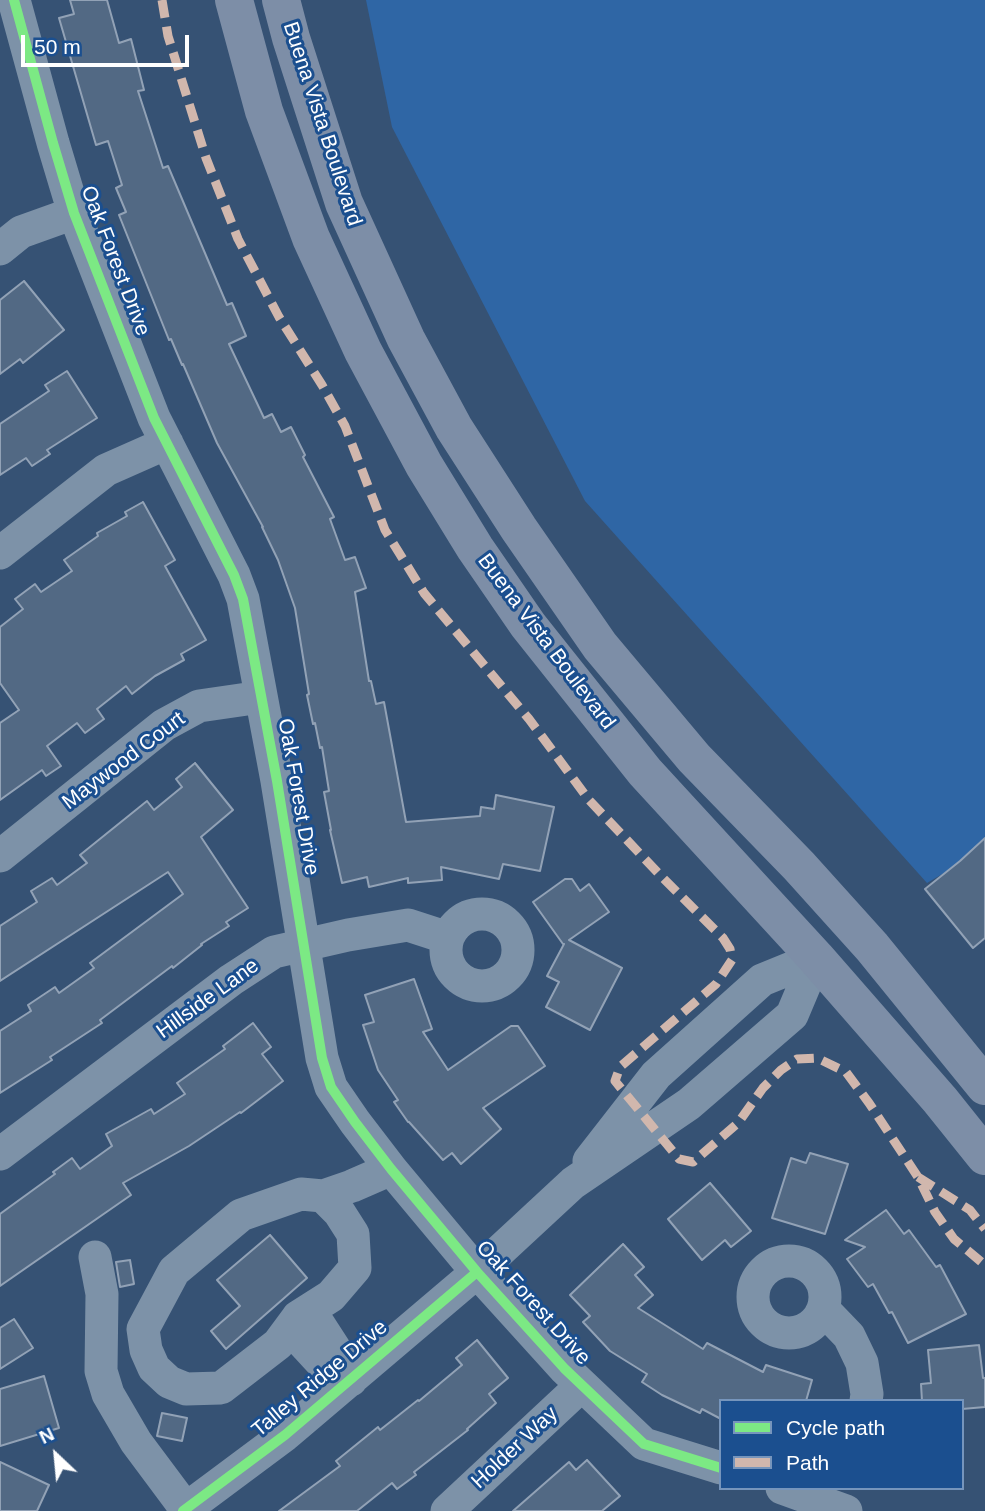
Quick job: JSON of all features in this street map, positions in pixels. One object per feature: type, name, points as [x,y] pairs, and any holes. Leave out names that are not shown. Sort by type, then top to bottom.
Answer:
[{"type":"main road","name":"Buena Vista Boulevard","points":[[234,0],[264,111],[311,238],[363,351],[424,466],[475,548],[528,625],[645,772],[816,958],[940,1100],[985,1156]]},
{"type":"main road","name":"Buena Vista Boulevard","points":[[281,0],[344,203],[406,339],[454,428],[600,646],[694,758],[852,924],[985,1086]]},
{"type":"main road","points":[[816,958],[852,924]]},
{"type":"street","name":"Oak Forest Drive","points":[[14,0],[74,213],[154,418],[234,575],[243,599],[322,1058],[331,1087],[391,1170],[477,1272],[564,1368],[644,1444],[719,1467]]},
{"type":"street","points":[[0,249],[21,232],[74,213]]},
{"type":"street","points":[[0,553],[106,470],[167,443]]},
{"type":"street","name":"Maywood Court","points":[[0,856],[164,725],[199,706],[261,697]]},
{"type":"street","name":"Hillside Lane","points":[[0,1154],[231,980],[274,952],[408,925],[448,938]]},
{"type":"street","name":"Talley Ridge Drive","points":[[573,1183],[656,1075],[762,980],[816,958]]},
{"type":"street","name":"Talley Ridge Drive","points":[[184,1510],[285,1435],[351,1380],[477,1272],[573,1183],[689,1104],[792,1015],[816,958]]},
{"type":"street","points":[[391,1170],[378,1192],[365,1202],[358,1215],[353,1234],[355,1268],[331,1296],[298,1317],[278,1344],[221,1388],[186,1389],[169,1382],[154,1368],[146,1350],[143,1329],[174,1271],[241,1215],[301,1194],[323,1196],[391,1170]]},
{"type":"street","points":[[323,1196],[340,1212],[353,1234]]},
{"type":"street","points":[[95,1257],[102,1294],[101,1371],[108,1394],[136,1442],[184,1510]]},
{"type":"street","points":[[823,1309],[849,1336],[862,1363],[866,1399]]},
{"type":"street","points":[[298,1317],[298,1337],[322,1363],[351,1380]]},
{"type":"street","name":"Holder Way","points":[[447,1511],[582,1385]]},
{"type":"street","points":[[802,1497],[846,1511]]},
{"type":"shaded area","points":[[366,0],[985,0],[985,849],[927,883],[585,501],[392,127]]},
{"type":"building","points":[[70,0],[107,0],[119,43],[131,39],[144,90],[138,91],[163,168],[168,166],[227,305],[232,303],[246,336],[229,344],[264,418],[272,414],[281,432],[291,427],[305,455],[303,457],[334,517],[330,519],[345,560],[355,557],[366,588],[355,592],[369,681],[376,704],[384,702],[406,822],[480,816],[481,807],[494,809],[496,795],[554,807],[540,871],[503,864],[499,879],[441,867],[442,880],[408,883],[408,878],[369,887],[367,877],[342,883],[324,792],[329,791],[322,747],[320,748],[315,723],[313,724],[307,695],[309,694],[295,608],[263,527],[217,443],[183,364],[171,339],[169,340],[119,215],[126,212],[116,188],[122,185],[108,141],[96,145],[59,18],[74,14]]},
{"type":"building","points":[[24,281],[64,330],[23,363],[20,359],[0,374],[0,300]]},
{"type":"building","points":[[67,371],[97,418],[47,450],[50,454],[32,466],[26,458],[0,475],[0,424],[49,391],[45,385]]},
{"type":"building","points":[[143,502],[175,560],[165,566],[206,640],[181,654],[184,660],[155,676],[132,694],[126,686],[97,709],[104,719],[85,733],[77,723],[47,746],[61,766],[46,776],[42,770],[0,800],[0,723],[19,710],[0,683],[0,627],[23,609],[15,599],[35,584],[41,592],[72,571],[64,560],[98,536],[97,533],[127,516],[125,512]]},
{"type":"building","points":[[195,763],[233,810],[201,837],[248,908],[226,922],[229,926],[100,1020],[102,1023],[50,1057],[52,1060],[0,1093],[0,1031],[31,1011],[28,1005],[55,987],[59,993],[94,968],[90,963],[183,894],[168,872],[0,981],[0,926],[37,902],[31,891],[52,878],[57,885],[87,863],[80,855],[147,801],[154,810],[182,787],[176,779]]},
{"type":"building","points":[[985,838],[985,938],[973,948],[925,889]]},
{"type":"building","points":[[565,879],[572,879],[580,891],[589,884],[609,912],[569,940],[622,968],[590,1030],[546,1007],[559,982],[547,976],[564,944],[533,902]]},
{"type":"building","points":[[414,979],[432,1029],[423,1032],[448,1070],[511,1026],[518,1026],[545,1066],[483,1108],[501,1129],[461,1164],[452,1153],[443,1160],[408,1122],[394,1102],[398,1100],[378,1070],[363,1025],[374,1022],[365,995]]},
{"type":"building","points":[[253,1023],[271,1047],[262,1054],[283,1081],[241,1113],[123,1183],[131,1195],[0,1286],[0,1214],[55,1174],[53,1172],[72,1158],[80,1169],[112,1146],[106,1134],[151,1109],[154,1114],[185,1094],[177,1083],[225,1049],[223,1046]]},
{"type":"building","points":[[810,1153],[848,1164],[825,1234],[772,1218],[791,1158],[806,1163]]},
{"type":"building","points":[[710,1183],[751,1231],[731,1247],[725,1240],[702,1260],[668,1219]]},
{"type":"building","points":[[886,1210],[904,1234],[909,1230],[936,1267],[940,1265],[966,1314],[908,1343],[873,1284],[868,1287],[847,1259],[865,1247],[845,1240]]},
{"type":"building","points":[[270,1235],[307,1278],[226,1349],[211,1331],[240,1306],[217,1280]]},
{"type":"building","points":[[623,1244],[644,1267],[635,1275],[653,1295],[638,1308],[703,1349],[707,1343],[763,1372],[766,1365],[812,1380],[807,1399],[719,1399],[719,1418],[702,1409],[700,1413],[642,1382],[647,1374],[610,1351],[583,1322],[590,1316],[570,1295]]},
{"type":"building","points":[[130,1260],[134,1284],[120,1287],[116,1262]]},
{"type":"building","points":[[14,1319],[33,1348],[0,1369],[0,1328]]},
{"type":"building","points":[[477,1340],[508,1378],[489,1394],[496,1403],[468,1430],[414,1472],[416,1475],[397,1489],[392,1483],[357,1511],[279,1511],[340,1466],[336,1461],[378,1427],[380,1430],[462,1365],[456,1358]]},
{"type":"building","points":[[979,1345],[985,1378],[985,1407],[964,1409],[964,1399],[922,1399],[921,1384],[931,1383],[928,1350]]},
{"type":"building","points":[[44,1376],[59,1428],[0,1446],[0,1389]]},
{"type":"building","points":[[162,1413],[187,1418],[182,1441],[157,1436]]},
{"type":"building","points":[[587,1460],[620,1496],[602,1511],[513,1511],[569,1462],[576,1470]]},
{"type":"building","points":[[0,1462],[49,1485],[37,1511],[0,1511]]},
{"type":"marked path","points":[[162,0],[168,36],[206,158],[238,239],[279,317],[345,426],[385,530],[424,593],[529,719],[589,800],[723,938],[730,949],[732,960],[716,984],[620,1067],[615,1081],[679,1159],[693,1162],[738,1123],[763,1088],[797,1059],[817,1058],[846,1072],[918,1177],[935,1212],[954,1239],[985,1265]]},
{"type":"marked path","points":[[918,1177],[970,1210],[985,1229]]},
{"type":"cycle path","points":[[14,0],[74,213],[154,418],[234,575],[243,599],[277,781],[322,1058],[331,1087],[391,1169],[477,1272],[564,1368],[644,1444],[719,1467]]},
{"type":"cycle path","points":[[183,1511],[285,1435],[477,1272]]}]
